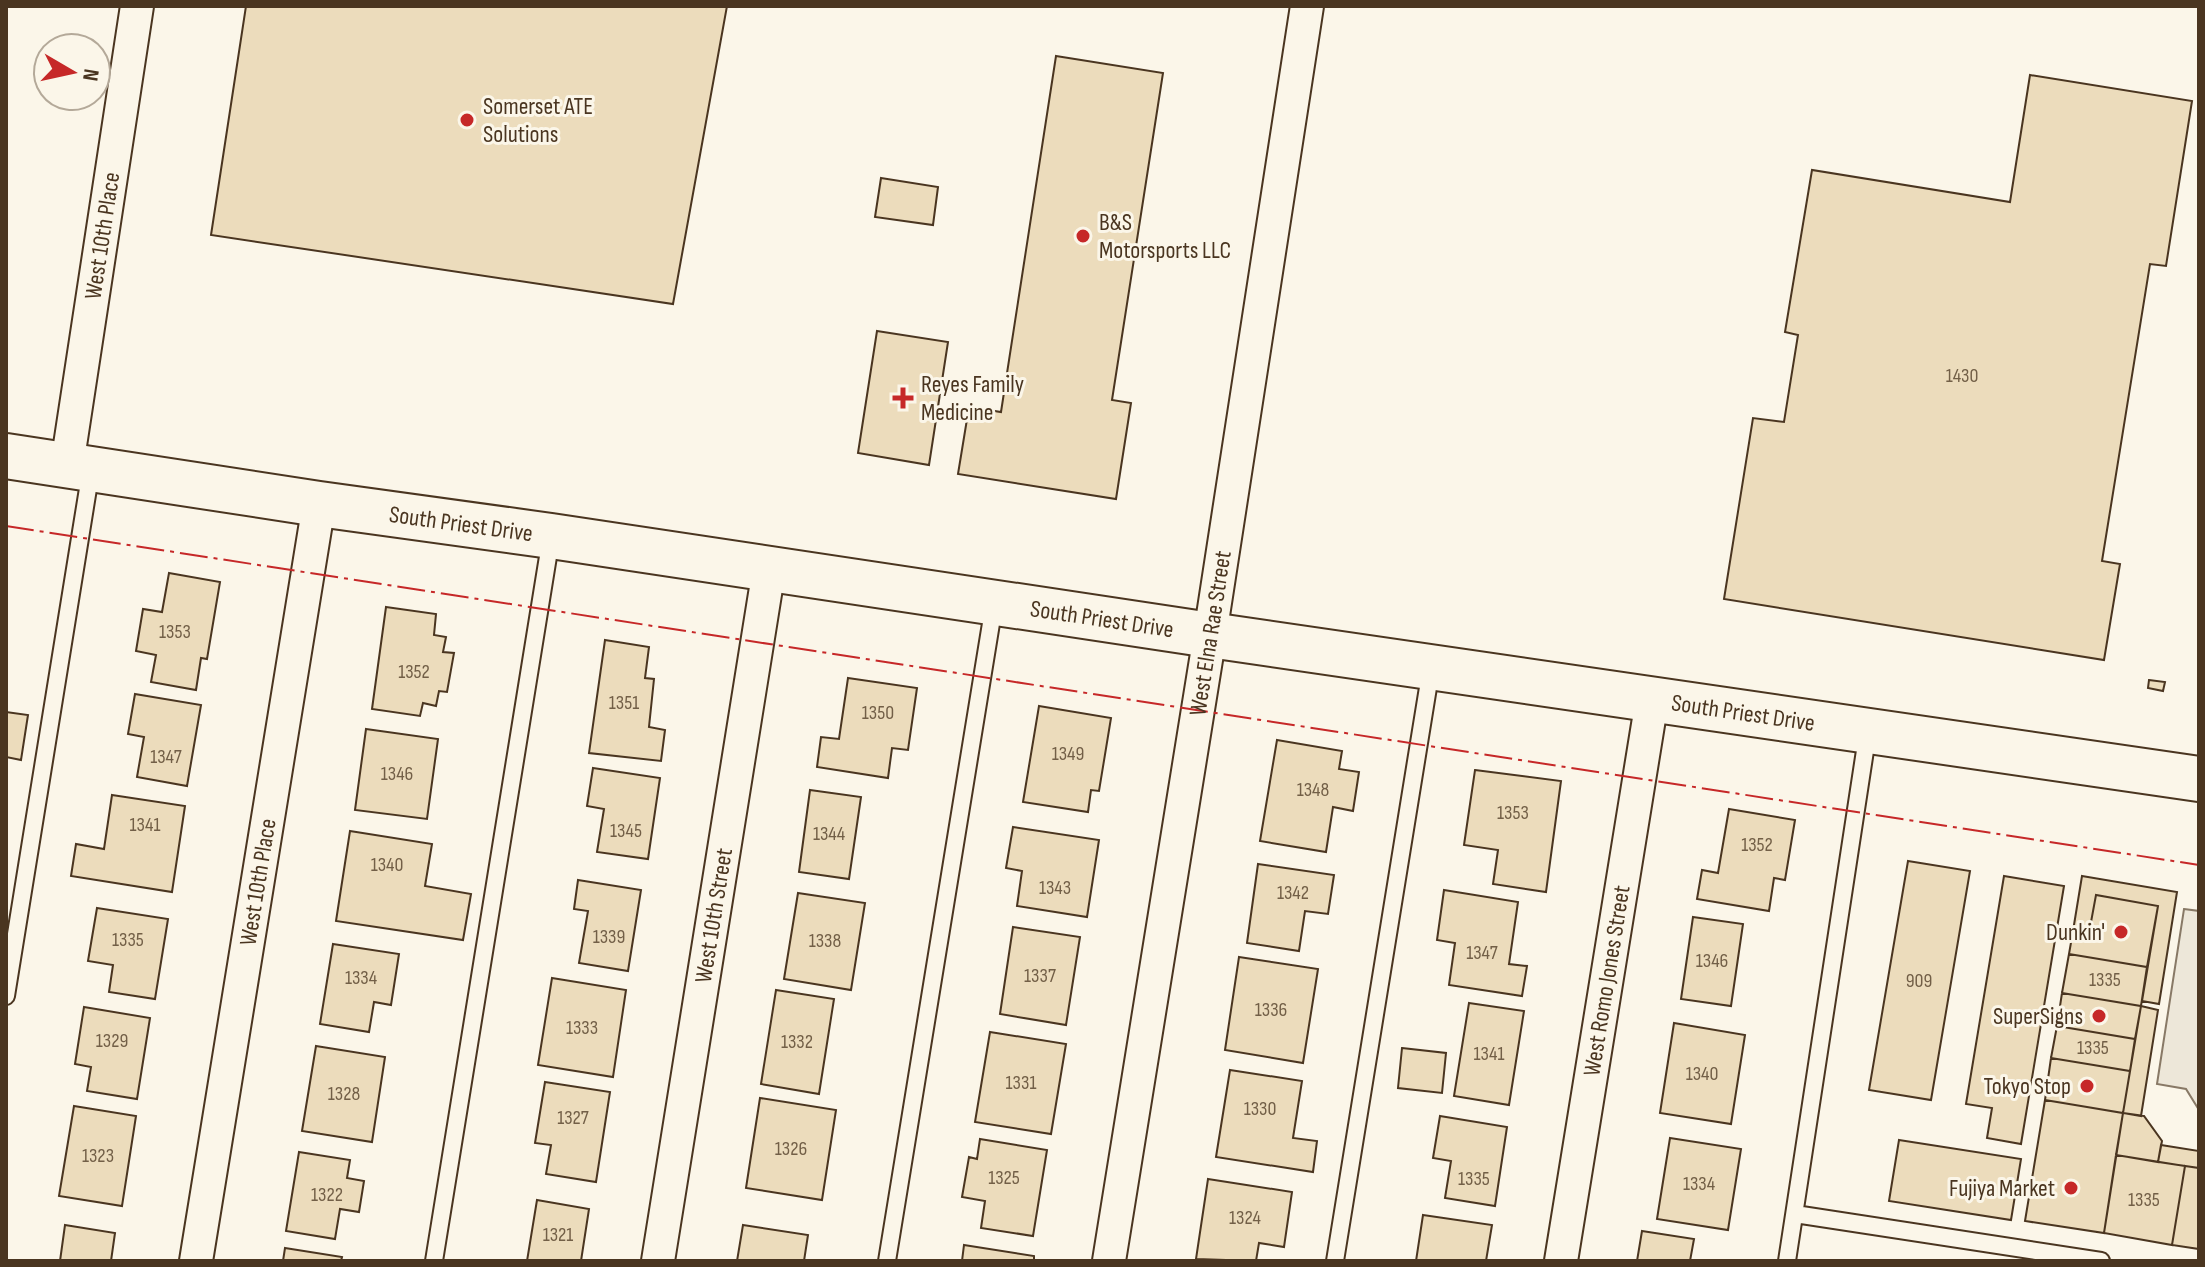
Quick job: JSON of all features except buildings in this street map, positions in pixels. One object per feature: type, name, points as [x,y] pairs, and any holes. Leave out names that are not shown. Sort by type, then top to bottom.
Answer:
[{"type":"main road","name":"South Priest Drive","points":[[6,456],[2199,779]]},
{"type":"street","name":"West 10th Place","points":[[79,466],[137,6]]},
{"type":"street","name":"West Elna Rae Street","points":[[1109,1261],[1307,6]]},
{"type":"street","name":"West 10th Place","points":[[196,1261],[319,504]]},
{"type":"street","name":"West 10th Street","points":[[658,1261],[769,569]]},
{"type":"street","name":"West Romo Jones Street","points":[[1561,1261],[1652,700]]},
{"type":"lane","points":[[6,996],[79,466]]},
{"type":"lane","points":[[434,1261],[551,536]]},
{"type":"lane","points":[[887,1261],[994,603]]},
{"type":"lane","points":[[1335,1261],[1431,668]]},
{"type":"lane","points":[[1787,1261],[1868,730]]},
{"type":"lane","points":[[1795,1214],[2101,1261]]},
{"type":"shaded area","points":[[2184,909],[2199,911],[2199,1110],[2186,1089],[2157,1084]]},
{"type":"power","points":[[6,526],[2199,865]]},
{"type":"place","name":"Somerset ATE Solutions","points":[[467,120]]},
{"type":"place","name":"B&S Motorsports LLC","points":[[1083,236]]},
{"type":"place","name":"Reyes Family Medicine","points":[[903,398]]},
{"type":"place","name":"Dunkin'","points":[[2121,932]]},
{"type":"place","name":"SuperSigns","points":[[2099,1016]]},
{"type":"place","name":"Tokyo Stop","points":[[2087,1086]]},
{"type":"place","name":"Fujiya Market","points":[[2071,1188]]}]
